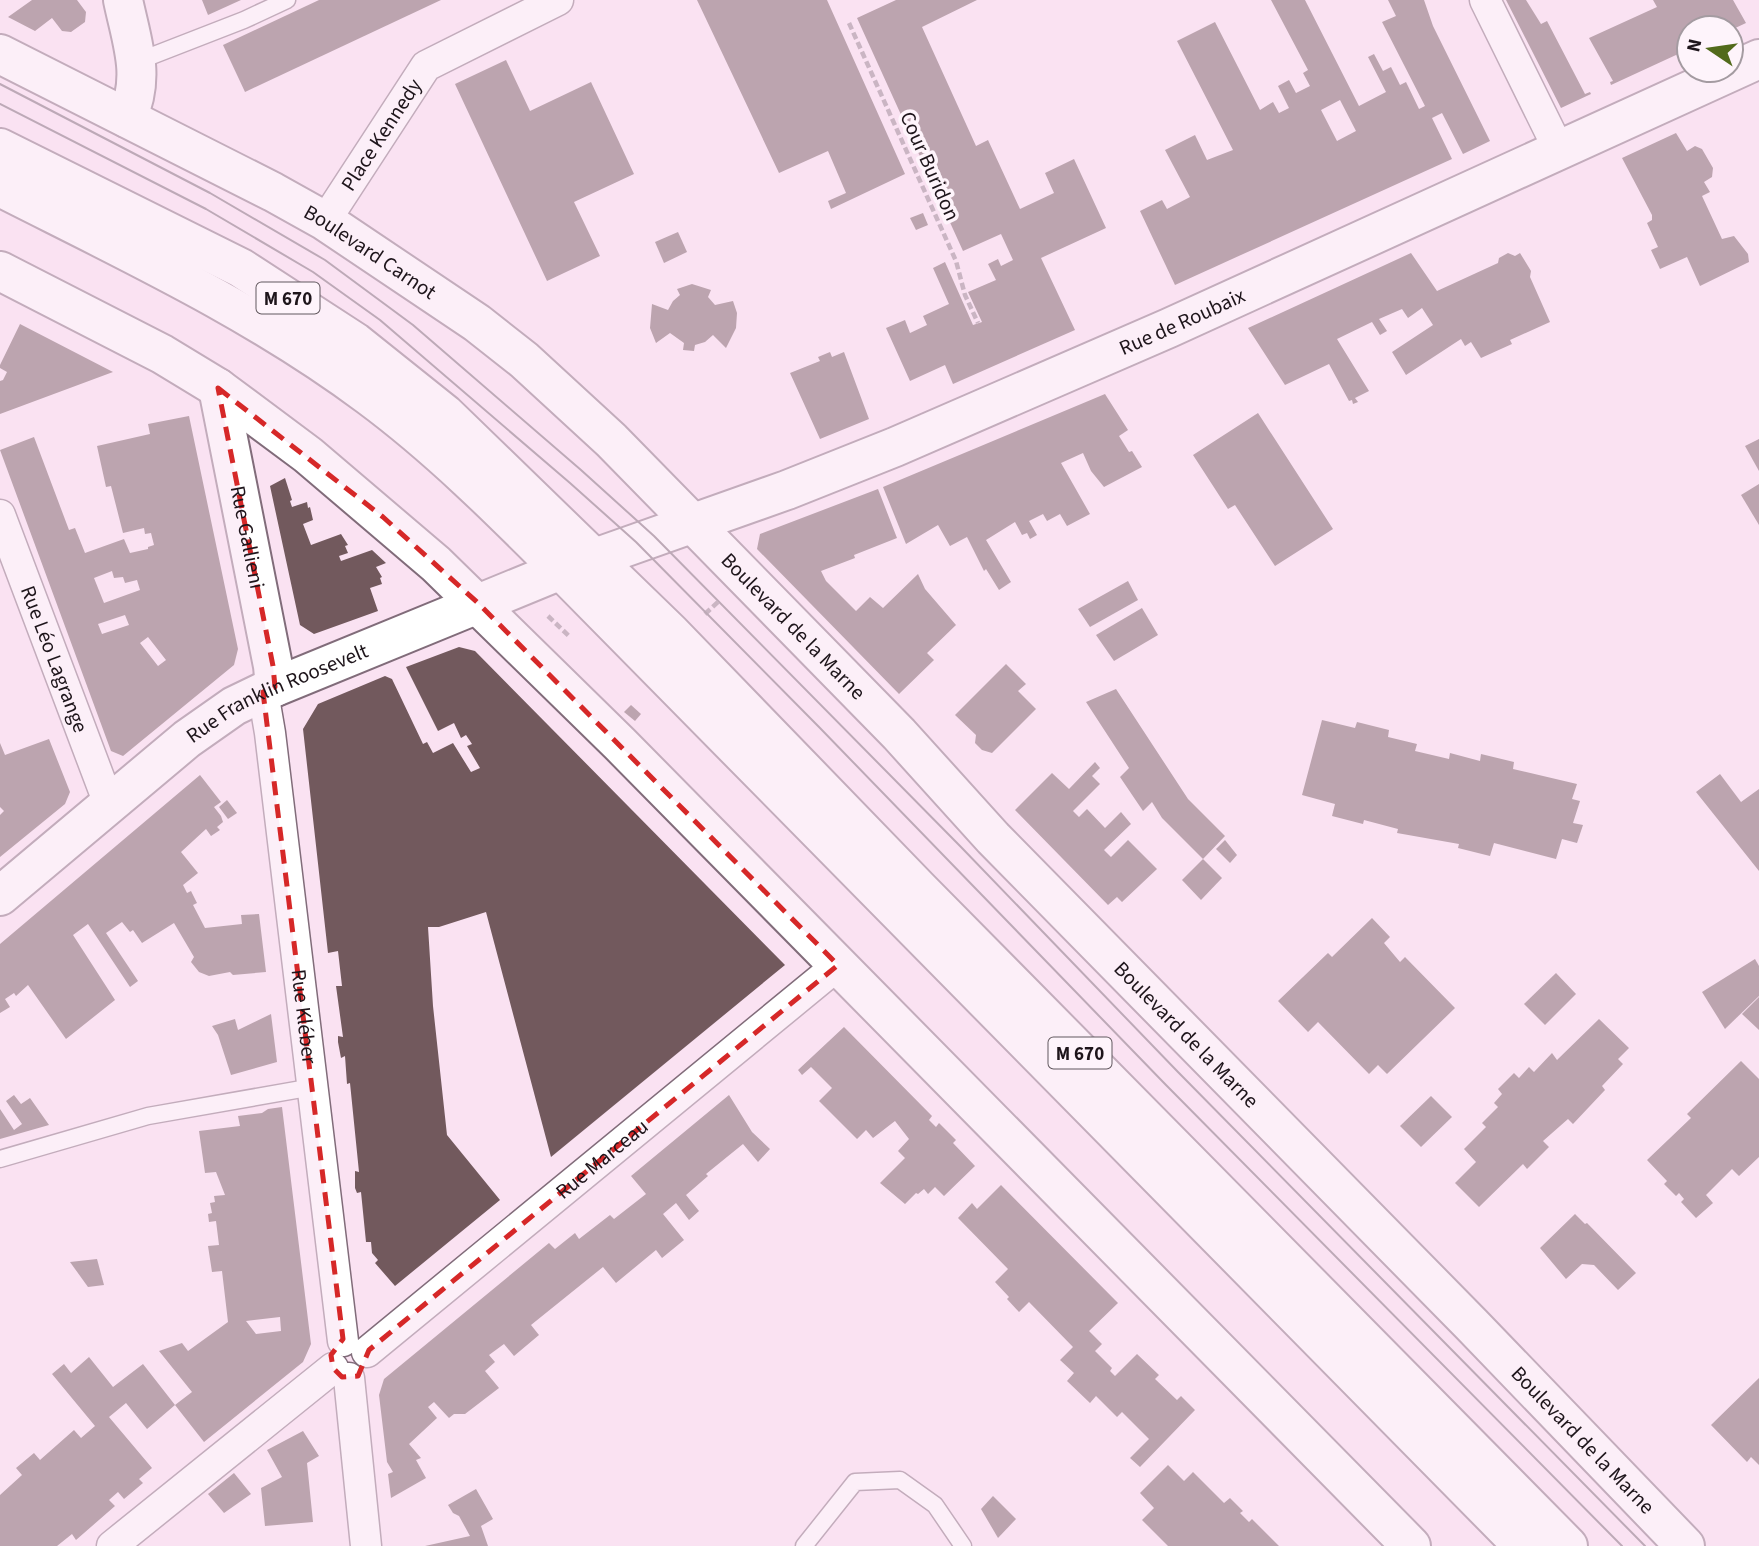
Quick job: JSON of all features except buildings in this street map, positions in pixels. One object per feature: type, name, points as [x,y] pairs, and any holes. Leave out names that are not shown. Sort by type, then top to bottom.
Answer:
[{"type":"main road","points":[[123,0],[138,83],[135,102],[127,118]]},
{"type":"main road","name":"Boulevard Carnot","points":[[0,54],[325,221],[464,313],[505,343],[611,440],[690,523]]},
{"type":"main road","name":"Rue de Roubaix","points":[[578,564],[788,490],[1010,399],[1759,59]]},
{"type":"main road","name":"M 670","points":[[0,148],[241,268],[327,322],[445,414],[578,564],[911,927],[1523,1546]]},
{"type":"main road","name":"M 670","points":[[0,187],[218,299],[332,370],[404,425],[510,518],[671,633],[937,908],[1568,1546]]},
{"type":"main road","points":[[0,271],[162,354],[218,388],[264,420],[383,517],[478,603],[1411,1546]]},
{"type":"main road","name":"Rue Gallieni","points":[[218,388],[273,666],[269,690]]},
{"type":"main road","name":"Boulevard de la Marne","points":[[690,523],[898,734],[993,838],[1466,1318],[1685,1546]]},
{"type":"main road","name":"Rue Franklin Roosevelt","points":[[0,896],[205,725],[234,706],[478,603],[578,564]]},
{"type":"street","name":"Place Kennedy","points":[[325,221],[426,66],[558,0]]},
{"type":"street","points":[[1485,0],[1559,150]]},
{"type":"street","name":"Rue Léo Lagrange","points":[[0,514],[109,804]]},
{"type":"street","name":"Rue Kléber","points":[[269,690],[272,747],[348,1360],[366,1546]]},
{"type":"street","name":"Rue Marceau","points":[[112,1546],[348,1360],[838,965]]},
{"type":"lane","points":[[136,62],[244,20],[286,0]]},
{"type":"lane","points":[[0,1159],[148,1116],[313,1087]]},
{"type":"lane","points":[[804,1546],[855,1482],[900,1480],[935,1505],[963,1546]]},
{"type":"path","name":"Cour Buridon","points":[[849,23],[956,261],[965,295],[978,323]]},
{"type":"highlighted area","points":[[218,388],[383,517],[478,603],[838,965],[369,1350],[358,1376],[342,1377],[333,1368],[331,1355],[343,1339],[263,692],[275,687],[273,666]]},
{"type":"tram line","points":[[0,84],[210,193],[325,260],[413,325],[581,470],[654,536],[1645,1546]]},
{"type":"tram line","points":[[0,104],[206,209],[313,272],[380,320],[570,483],[636,542],[1166,1085],[1622,1546]]}]
